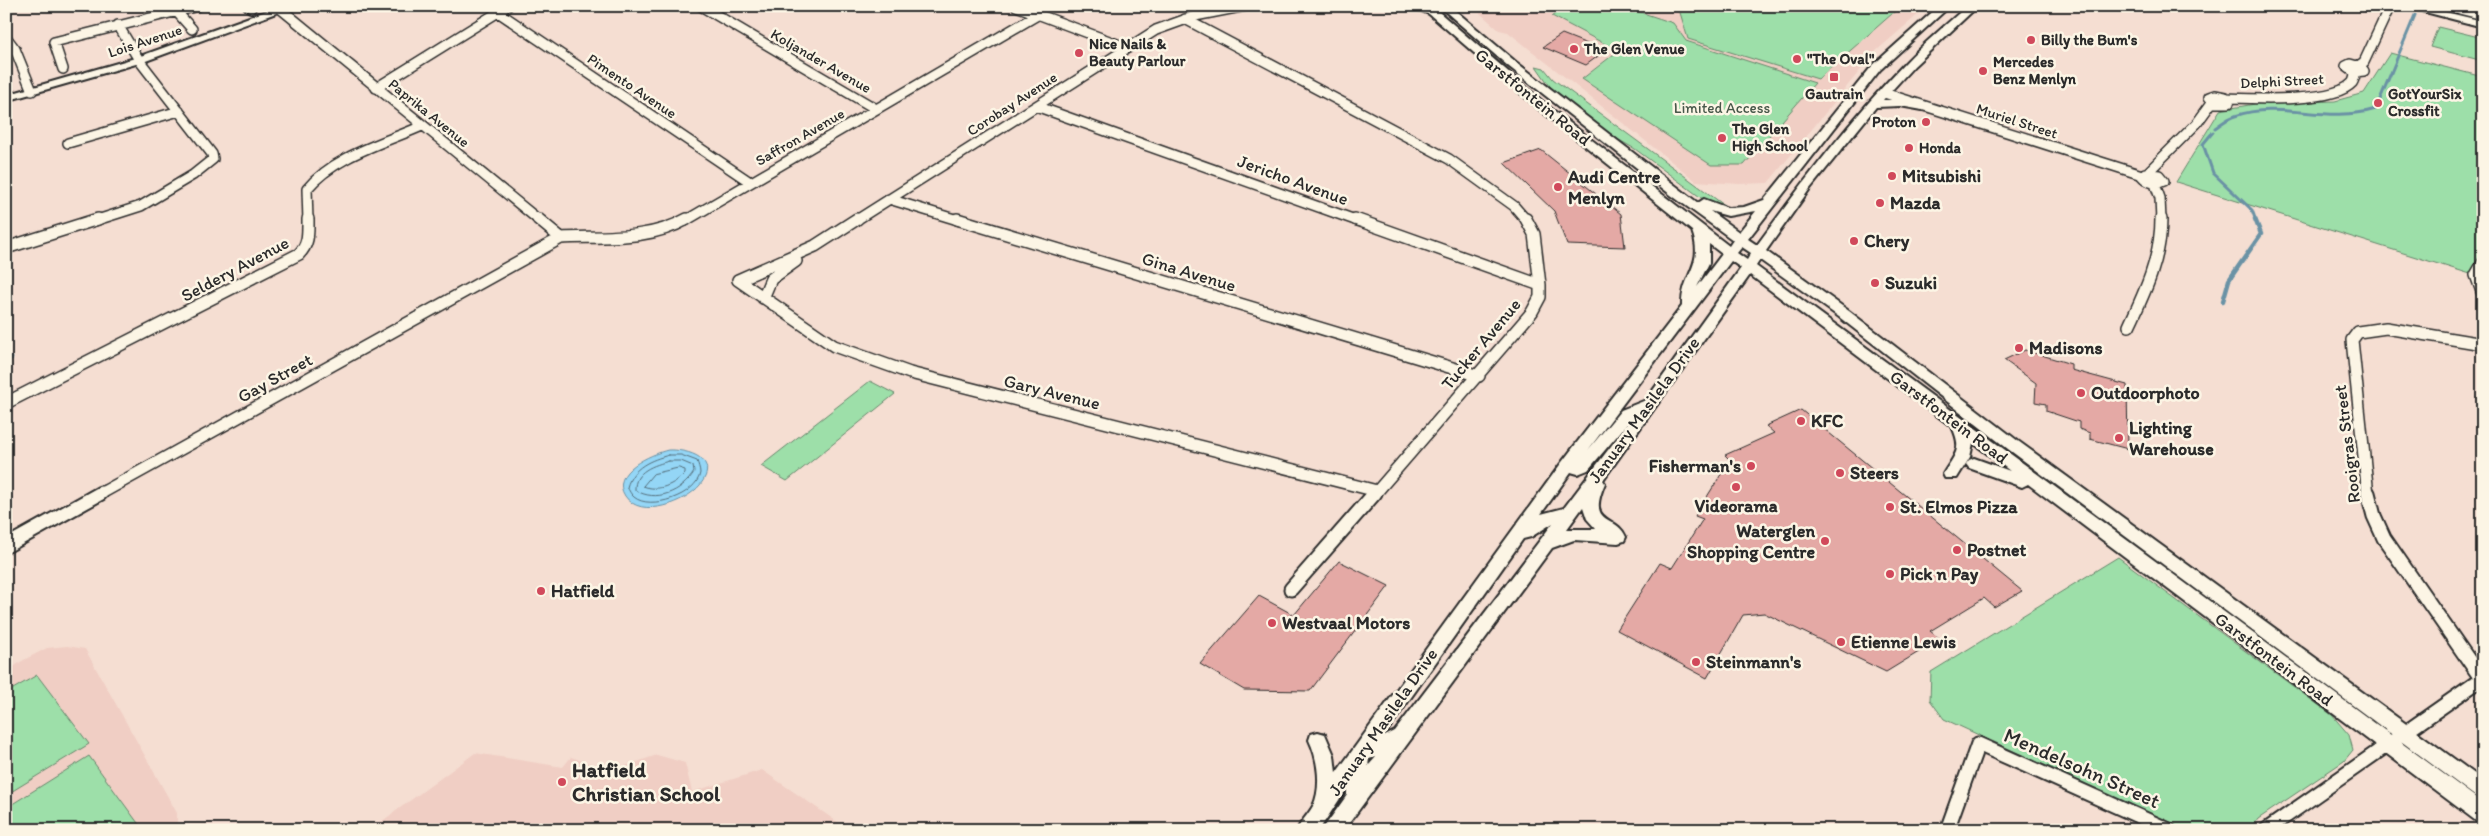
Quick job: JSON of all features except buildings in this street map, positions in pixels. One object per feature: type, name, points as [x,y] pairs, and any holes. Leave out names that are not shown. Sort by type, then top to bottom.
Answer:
[{"type":"main road","points":[[1413,6],[1430,9]]},
{"type":"main road","name":"Garstfontein Road","points":[[1444,6],[1512,64],[1675,192],[1742,239],[1754,259],[1952,419],[2483,815]]},
{"type":"main road","name":"January Masilela Drive","points":[[1307,830],[1442,638],[1514,542],[1567,466],[1732,254],[1769,203],[1876,68],[1945,6]]},
{"type":"main road","name":"January Masilela Drive","points":[[1332,830],[1356,801],[1568,513],[1651,404],[1805,187],[1873,104],[1901,74],[1973,6]]},
{"type":"main road","name":"Garstfontein Road","points":[[1430,9],[1537,102],[1698,229],[1732,254],[1754,259],[2013,445],[2483,791]]},
{"type":"main road","points":[[1901,74],[1901,91],[1909,101]]},
{"type":"main road","points":[[1836,118],[1866,93],[1884,93]]},
{"type":"main road","points":[[1873,104],[1900,103],[1941,112]]},
{"type":"main road","points":[[1675,192],[1692,195],[1711,208],[1726,213],[1742,212],[1769,203]]},
{"type":"main road","points":[[1689,308],[1687,290],[1704,258],[1705,250],[1698,229]]},
{"type":"main road","points":[[1567,466],[1578,468],[1583,466],[1626,414],[1651,404]]},
{"type":"main road","points":[[1951,474],[1965,454],[1967,442],[1964,433],[1952,419]]},
{"type":"main road","points":[[1543,547],[1559,536],[1572,533],[1620,537],[1595,519],[1589,506],[1592,494],[1607,462]]},
{"type":"main road","points":[[1974,464],[2006,473],[2053,496]]},
{"type":"main road","points":[[1514,542],[1543,520],[1568,513]]},
{"type":"main road","points":[[1356,801],[1360,754],[1384,746],[1404,735]]},
{"type":"main road","points":[[1318,740],[1326,760],[1328,772],[1321,809]]},
{"type":"street","points":[[63,69],[53,44],[54,42],[198,6]]},
{"type":"street","points":[[376,88],[508,6]]},
{"type":"street","name":"Koljander Avenue","points":[[701,6],[876,109]]},
{"type":"street","points":[[1016,6],[1128,48]]},
{"type":"street","name":"Corobay Avenue","points":[[738,280],[805,251],[1156,30],[1185,19],[1246,6]]},
{"type":"street","name":"Delphi Street","points":[[2168,155],[2198,123],[2213,101],[2226,104],[2229,103],[2228,98],[2326,95],[2349,87],[2356,78],[2357,69],[2364,62],[2390,6]]},
{"type":"street","points":[[2407,6],[2483,24]]},
{"type":"street","points":[[2420,6],[2467,20]]},
{"type":"street","points":[[2447,6],[2483,16]]},
{"type":"street","name":"Lois Avenue","points":[[6,98],[138,60],[286,8]]},
{"type":"street","name":"Paprika Avenue","points":[[286,8],[376,88],[561,238]]},
{"type":"street","points":[[176,11],[192,29]]},
{"type":"street","name":"Pimento Avenue","points":[[498,12],[750,182]]},
{"type":"street","name":"Saffron Avenue","points":[[561,238],[659,233],[670,229],[1039,14]]},
{"type":"street","name":"Tucker Avenue","points":[[1185,19],[1439,154],[1492,189],[1519,212],[1532,229],[1540,285],[1540,297],[1535,307],[1479,376],[1291,588]]},
{"type":"street","points":[[6,248],[141,206],[208,165],[213,159],[212,154],[138,60],[118,25]]},
{"type":"street","points":[[6,37],[15,49],[32,91]]},
{"type":"street","name":"Muriel Street","points":[[1884,93],[2145,174],[2145,180],[2158,180]]},
{"type":"street","name":"Jericho Avenue","points":[[1036,106],[1540,285]]},
{"type":"street","points":[[68,143],[140,124],[178,111]]},
{"type":"street","name":"Seldery Avenue","points":[[6,403],[299,254],[306,246],[308,239],[307,189],[310,182],[339,164],[422,126]]},
{"type":"street","points":[[2145,174],[2168,155]]},
{"type":"street","points":[[2129,326],[2150,281],[2161,247],[2158,180],[2168,155]]},
{"type":"street","name":"Gina Avenue","points":[[889,199],[1479,376]]},
{"type":"street","name":"Gay Street","points":[[6,546],[561,238]]},
{"type":"street","name":"Corobay Avenue","points":[[763,298],[772,279],[805,251]]},
{"type":"street","points":[[2483,263],[2476,275],[2483,294]]},
{"type":"street","name":"Gary Avenue","points":[[738,280],[834,346],[870,361],[1084,418],[1376,491]]},
{"type":"street","name":"Rooigras Street","points":[[2482,678],[2384,538],[2374,516],[2368,493],[2352,340],[2358,332],[2379,328],[2483,344]]},
{"type":"street","points":[[2266,830],[2404,731],[2482,678]]},
{"type":"street","name":"Mendelsohn Street","points":[[1947,830],[1978,744],[2169,830]]},
{"type":"shaded area","name":"The Glen High School","points":[[1472,6],[1928,6],[1876,51],[1768,183],[1739,184],[1696,181],[1508,32],[1499,30]]},
{"type":"shaded area","points":[[67,646],[85,649],[177,813],[177,830],[6,830],[6,672],[47,648]]},
{"type":"shaded area","name":"Hatfield Christian School","points":[[475,753],[563,767],[571,757],[611,771],[657,755],[685,763],[692,792],[762,770],[849,830],[370,830]]},
{"type":"green space","name":"Limited Access","points":[[1566,6],[1622,6],[1673,23],[1686,41],[1815,83],[1744,165],[1711,165],[1582,79],[1618,51],[1552,16]]},
{"type":"green space","name":"\"The Oval\"","points":[[1678,6],[1901,6],[1818,79],[1688,39]]},
{"type":"green space","points":[[2438,27],[2483,38],[2483,61],[2430,47]]},
{"type":"green space","points":[[2390,53],[2483,77],[2483,274],[2480,277],[2176,182],[2220,110],[2255,104],[2335,101],[2364,93]]},
{"type":"green space","points":[[1536,66],[1544,68],[1553,79],[1724,205],[1727,210],[1715,208],[1635,149],[1612,136],[1554,92]]},
{"type":"green space","points":[[870,381],[895,394],[787,481],[761,466]]},
{"type":"green space","points":[[2118,557],[2332,715],[2349,735],[2353,750],[2344,761],[2258,819],[2250,830],[2185,830],[1944,719],[1930,700],[1931,672]]},
{"type":"green space","points":[[37,675],[89,744],[6,795],[6,693]]},
{"type":"green space","points":[[89,756],[143,830],[6,830],[6,808]]},
{"type":"water","points":[[668,450],[684,451],[699,457],[704,462],[707,468],[700,485],[685,497],[663,506],[652,508],[632,503],[625,496],[622,487],[623,479],[627,472],[643,460]]},
{"type":"waterway","points":[[2215,128],[2232,117],[2252,112],[2269,110],[2339,114],[2376,109],[2415,15]]},
{"type":"waterway","points":[[2213,132],[2203,144],[2213,173],[2252,210],[2256,221]]},
{"type":"waterway","points":[[2223,301],[2229,280],[2261,234],[2255,219]]},
{"type":"waterway","points":[[6,361],[11,358]]},
{"type":"place","name":"Billy the Bum's","points":[[2031,40]]},
{"type":"place","name":"The Glen Venue","points":[[1574,49]]},
{"type":"place","name":"Nice Nails & Beauty Parlour","points":[[1079,53]]},
{"type":"place","name":"\"The Oval\"","points":[[1797,59]]},
{"type":"place","name":"Mercedes Benz Menlyn","points":[[1983,71]]},
{"type":"place","name":"Gautrain","points":[[1834,77]]},
{"type":"place","name":"GotYourSix Crossfit","points":[[2378,103]]},
{"type":"place","name":"Proton","points":[[1926,122]]},
{"type":"place","name":"The Glen High School","points":[[1722,138]]},
{"type":"place","name":"Honda","points":[[1909,148]]},
{"type":"place","name":"Mitsubishi","points":[[1892,176]]},
{"type":"place","name":"Audi Centre Menlyn","points":[[1558,187]]},
{"type":"place","name":"Mazda","points":[[1880,203]]},
{"type":"place","name":"Chery","points":[[1854,241]]},
{"type":"place","name":"Suzuki","points":[[1875,283]]},
{"type":"place","name":"Madisons","points":[[2019,348]]},
{"type":"place","name":"Outdoorphoto","points":[[2081,393]]},
{"type":"place","name":"KFC","points":[[1801,421]]},
{"type":"place","name":"Lighting Warehouse","points":[[2119,438]]},
{"type":"place","name":"Fisherman's","points":[[1751,466]]},
{"type":"place","name":"Steers","points":[[1840,473]]},
{"type":"place","name":"Videorama","points":[[1736,487]]},
{"type":"place","name":"St. Elmos Pizza","points":[[1890,507]]},
{"type":"place","name":"Waterglen Shopping Centre","points":[[1825,541]]},
{"type":"place","name":"Postnet","points":[[1957,550]]},
{"type":"place","name":"Pick n Pay","points":[[1890,574]]},
{"type":"place","name":"Hatfield","points":[[541,591]]},
{"type":"place","name":"Westvaal Motors","points":[[1272,623]]},
{"type":"place","name":"Etienne Lewis","points":[[1841,642]]},
{"type":"place","name":"Steinmann's","points":[[1696,662]]},
{"type":"place","name":"Hatfield Christian School","points":[[562,782]]}]
